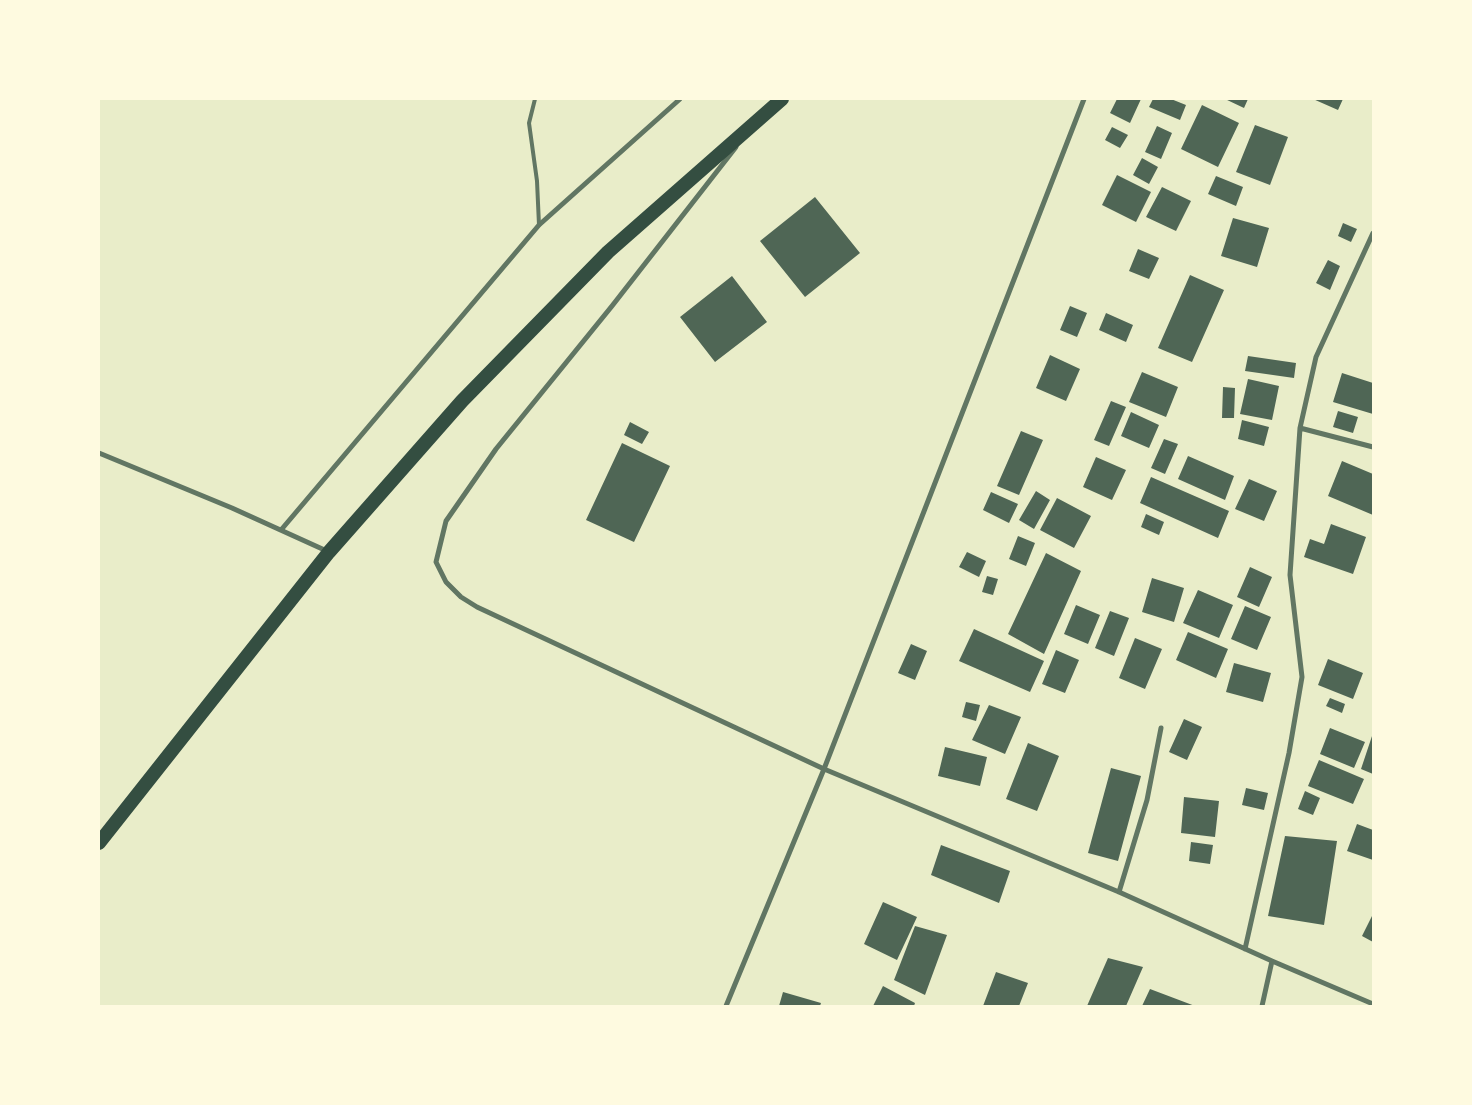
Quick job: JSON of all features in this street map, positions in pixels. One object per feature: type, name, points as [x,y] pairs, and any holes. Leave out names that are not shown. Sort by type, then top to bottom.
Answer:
[{"type":"highway","points":[[99,843],[329,552],[462,401],[608,252],[782,99]]},
{"type":"street","points":[[280,530],[539,225],[680,99]]},
{"type":"street","points":[[726,1006],[824,770],[1084,99]]},
{"type":"street","points":[[756,121],[612,306],[496,449],[446,521],[436,562],[446,582],[461,597],[477,607],[824,770],[1119,892],[1373,1004]]},
{"type":"street","points":[[1245,949],[1289,753],[1302,677],[1290,575],[1300,428],[1316,357],[1373,233]]},
{"type":"street","points":[[1300,428],[1373,447]]},
{"type":"street","points":[[99,453],[329,552]]},
{"type":"street","points":[[1119,892],[1147,800],[1161,728]]},
{"type":"street","points":[[1262,1006],[1272,961]]},
{"type":"lane","points":[[535,99],[529,124],[539,225]]},
{"type":"building","points":[[1117,99],[1141,99],[1130,123],[1110,113]]},
{"type":"building","points":[[1153,99],[1171,99],[1186,105],[1180,120],[1149,107]]},
{"type":"building","points":[[1225,99],[1248,99],[1244,108]]},
{"type":"building","points":[[1313,99],[1343,99],[1338,110]]},
{"type":"building","points":[[1202,105],[1239,123],[1218,167],[1181,149]]},
{"type":"building","points":[[1255,125],[1288,137],[1270,185],[1236,172]]},
{"type":"building","points":[[1157,126],[1172,133],[1161,159],[1145,152]]},
{"type":"building","points":[[1112,127],[1128,135],[1120,148],[1105,140]]},
{"type":"building","points":[[1142,158],[1158,167],[1149,184],[1133,175]]},
{"type":"building","points":[[1117,175],[1151,192],[1136,222],[1102,205]]},
{"type":"building","points":[[1216,176],[1243,187],[1236,206],[1208,194]]},
{"type":"building","points":[[1162,187],[1191,201],[1176,231],[1146,217]]},
{"type":"building","points":[[815,197],[860,253],[805,297],[760,241]]},
{"type":"building","points":[[1233,218],[1269,228],[1257,267],[1221,256]]},
{"type":"building","points":[[1343,223],[1357,229],[1351,242],[1338,236]]},
{"type":"building","points":[[1138,249],[1159,258],[1149,279],[1129,271]]},
{"type":"building","points":[[1328,260],[1340,266],[1330,290],[1316,283]]},
{"type":"building","points":[[1190,275],[1224,290],[1192,362],[1158,348]]},
{"type":"building","points":[[732,276],[767,322],[715,362],[680,317]]},
{"type":"building","points":[[1070,306],[1087,313],[1077,337],[1060,330]]},
{"type":"building","points":[[1106,313],[1133,325],[1126,342],[1099,330]]},
{"type":"building","points":[[1050,355],[1080,369],[1066,401],[1036,388]]},
{"type":"building","points":[[1248,356],[1296,363],[1294,378],[1245,371]]},
{"type":"building","points":[[1142,372],[1178,387],[1166,417],[1129,402]]},
{"type":"building","points":[[1342,373],[1373,383],[1373,414],[1333,402]]},
{"type":"building","points":[[1248,379],[1279,386],[1272,420],[1240,414]]},
{"type":"building","points":[[1223,387],[1235,388],[1234,418],[1222,418]]},
{"type":"building","points":[[1111,401],[1126,407],[1109,446],[1094,440]]},
{"type":"building","points":[[1338,411],[1358,417],[1353,433],[1333,427]]},
{"type":"building","points":[[1131,412],[1159,425],[1149,448],[1121,436]]},
{"type":"building","points":[[1242,420],[1269,427],[1264,446],[1238,439]]},
{"type":"building","points":[[630,422],[649,432],[642,444],[624,435]]},
{"type":"building","points":[[1021,431],[1043,440],[1019,495],[997,486]]},
{"type":"building","points":[[1164,439],[1178,444],[1165,474],[1151,468]]},
{"type":"building","points":[[622,443],[670,466],[634,542],[586,520]]},
{"type":"building","points":[[1188,456],[1234,476],[1225,500],[1178,479]]},
{"type":"building","points":[[1096,457],[1126,470],[1112,500],[1083,487]]},
{"type":"building","points":[[1342,461],[1373,474],[1373,515],[1328,496]]},
{"type":"building","points":[[1151,477],[1229,511],[1218,538],[1140,503]]},
{"type":"building","points":[[1249,479],[1277,491],[1264,521],[1235,509]]},
{"type":"building","points":[[1036,491],[1050,500],[1034,529],[1019,520]]},
{"type":"building","points":[[991,492],[1018,504],[1009,523],[983,510]]},
{"type":"building","points":[[1057,498],[1091,516],[1074,548],[1040,530]]},
{"type":"building","points":[[1146,514],[1164,522],[1159,535],[1141,527]]},
{"type":"building","points":[[1331,524],[1366,537],[1353,574],[1304,557],[1310,539],[1324,544]]},
{"type":"building","points":[[1018,536],[1035,543],[1026,566],[1009,559]]},
{"type":"building","points":[[967,552],[986,561],[979,577],[959,567]]},
{"type":"building","points":[[1046,553],[1081,571],[1044,654],[1008,634]]},
{"type":"building","points":[[1250,567],[1272,577],[1259,607],[1237,597]]},
{"type":"building","points":[[987,576],[998,579],[993,595],[982,592]]},
{"type":"building","points":[[1152,578],[1184,588],[1174,622],[1142,612]]},
{"type":"building","points":[[1198,590],[1233,605],[1219,638],[1183,623]]},
{"type":"building","points":[[1076,605],[1100,615],[1088,644],[1064,634]]},
{"type":"building","points":[[1245,606],[1271,617],[1257,650],[1231,639]]},
{"type":"building","points":[[1110,611],[1129,618],[1114,656],[1095,648]]},
{"type":"building","points":[[974,629],[1044,661],[1030,692],[959,661]]},
{"type":"building","points":[[1188,632],[1228,649],[1216,678],[1176,660]]},
{"type":"building","points":[[1135,638],[1162,649],[1145,689],[1119,678]]},
{"type":"building","points":[[911,644],[927,651],[915,680],[898,673]]},
{"type":"building","points":[[1056,650],[1079,660],[1065,693],[1042,684]]},
{"type":"building","points":[[1328,659],[1363,673],[1353,699],[1318,685]]},
{"type":"building","points":[[1234,663],[1271,673],[1263,702],[1226,692]]},
{"type":"building","points":[[1330,698],[1345,704],[1342,713],[1326,706]]},
{"type":"building","points":[[966,702],[980,705],[976,721],[962,717]]},
{"type":"building","points":[[989,705],[1021,717],[1005,754],[972,740]]},
{"type":"building","points":[[1184,719],[1202,727],[1187,760],[1169,752]]},
{"type":"building","points":[[1330,728],[1365,742],[1354,768],[1320,754]]},
{"type":"building","points":[[1373,733],[1373,774],[1361,769]]},
{"type":"building","points":[[1028,743],[1059,756],[1037,811],[1006,799]]},
{"type":"building","points":[[945,747],[987,757],[980,786],[938,776]]},
{"type":"building","points":[[1319,760],[1364,779],[1353,804],[1308,786]]},
{"type":"building","points":[[1111,768],[1141,776],[1118,861],[1088,853]]},
{"type":"building","points":[[1246,788],[1268,793],[1264,810],[1242,805]]},
{"type":"building","points":[[1305,791],[1320,798],[1313,815],[1298,809]]},
{"type":"building","points":[[1184,797],[1219,801],[1215,837],[1181,833]]},
{"type":"building","points":[[1357,824],[1373,830],[1373,860],[1347,851]]},
{"type":"building","points":[[1285,836],[1337,841],[1324,925],[1268,916]]},
{"type":"building","points":[[1191,842],[1213,845],[1210,864],[1189,861]]},
{"type":"building","points":[[941,845],[1010,871],[999,903],[931,875]]},
{"type":"building","points":[[883,902],[917,917],[897,960],[864,944]]},
{"type":"building","points":[[1373,914],[1373,942],[1362,936]]},
{"type":"building","points":[[915,926],[947,935],[925,995],[894,980]]},
{"type":"building","points":[[1108,958],[1143,967],[1126,1006],[1087,1006]]},
{"type":"building","points":[[996,972],[1028,983],[1019,1006],[983,1006]]},
{"type":"building","points":[[883,986],[915,1003],[914,1006],[873,1006]]},
{"type":"building","points":[[1150,989],[1195,1006],[1142,1006]]},
{"type":"building","points":[[783,992],[821,1003],[820,1006],[779,1006]]}]
